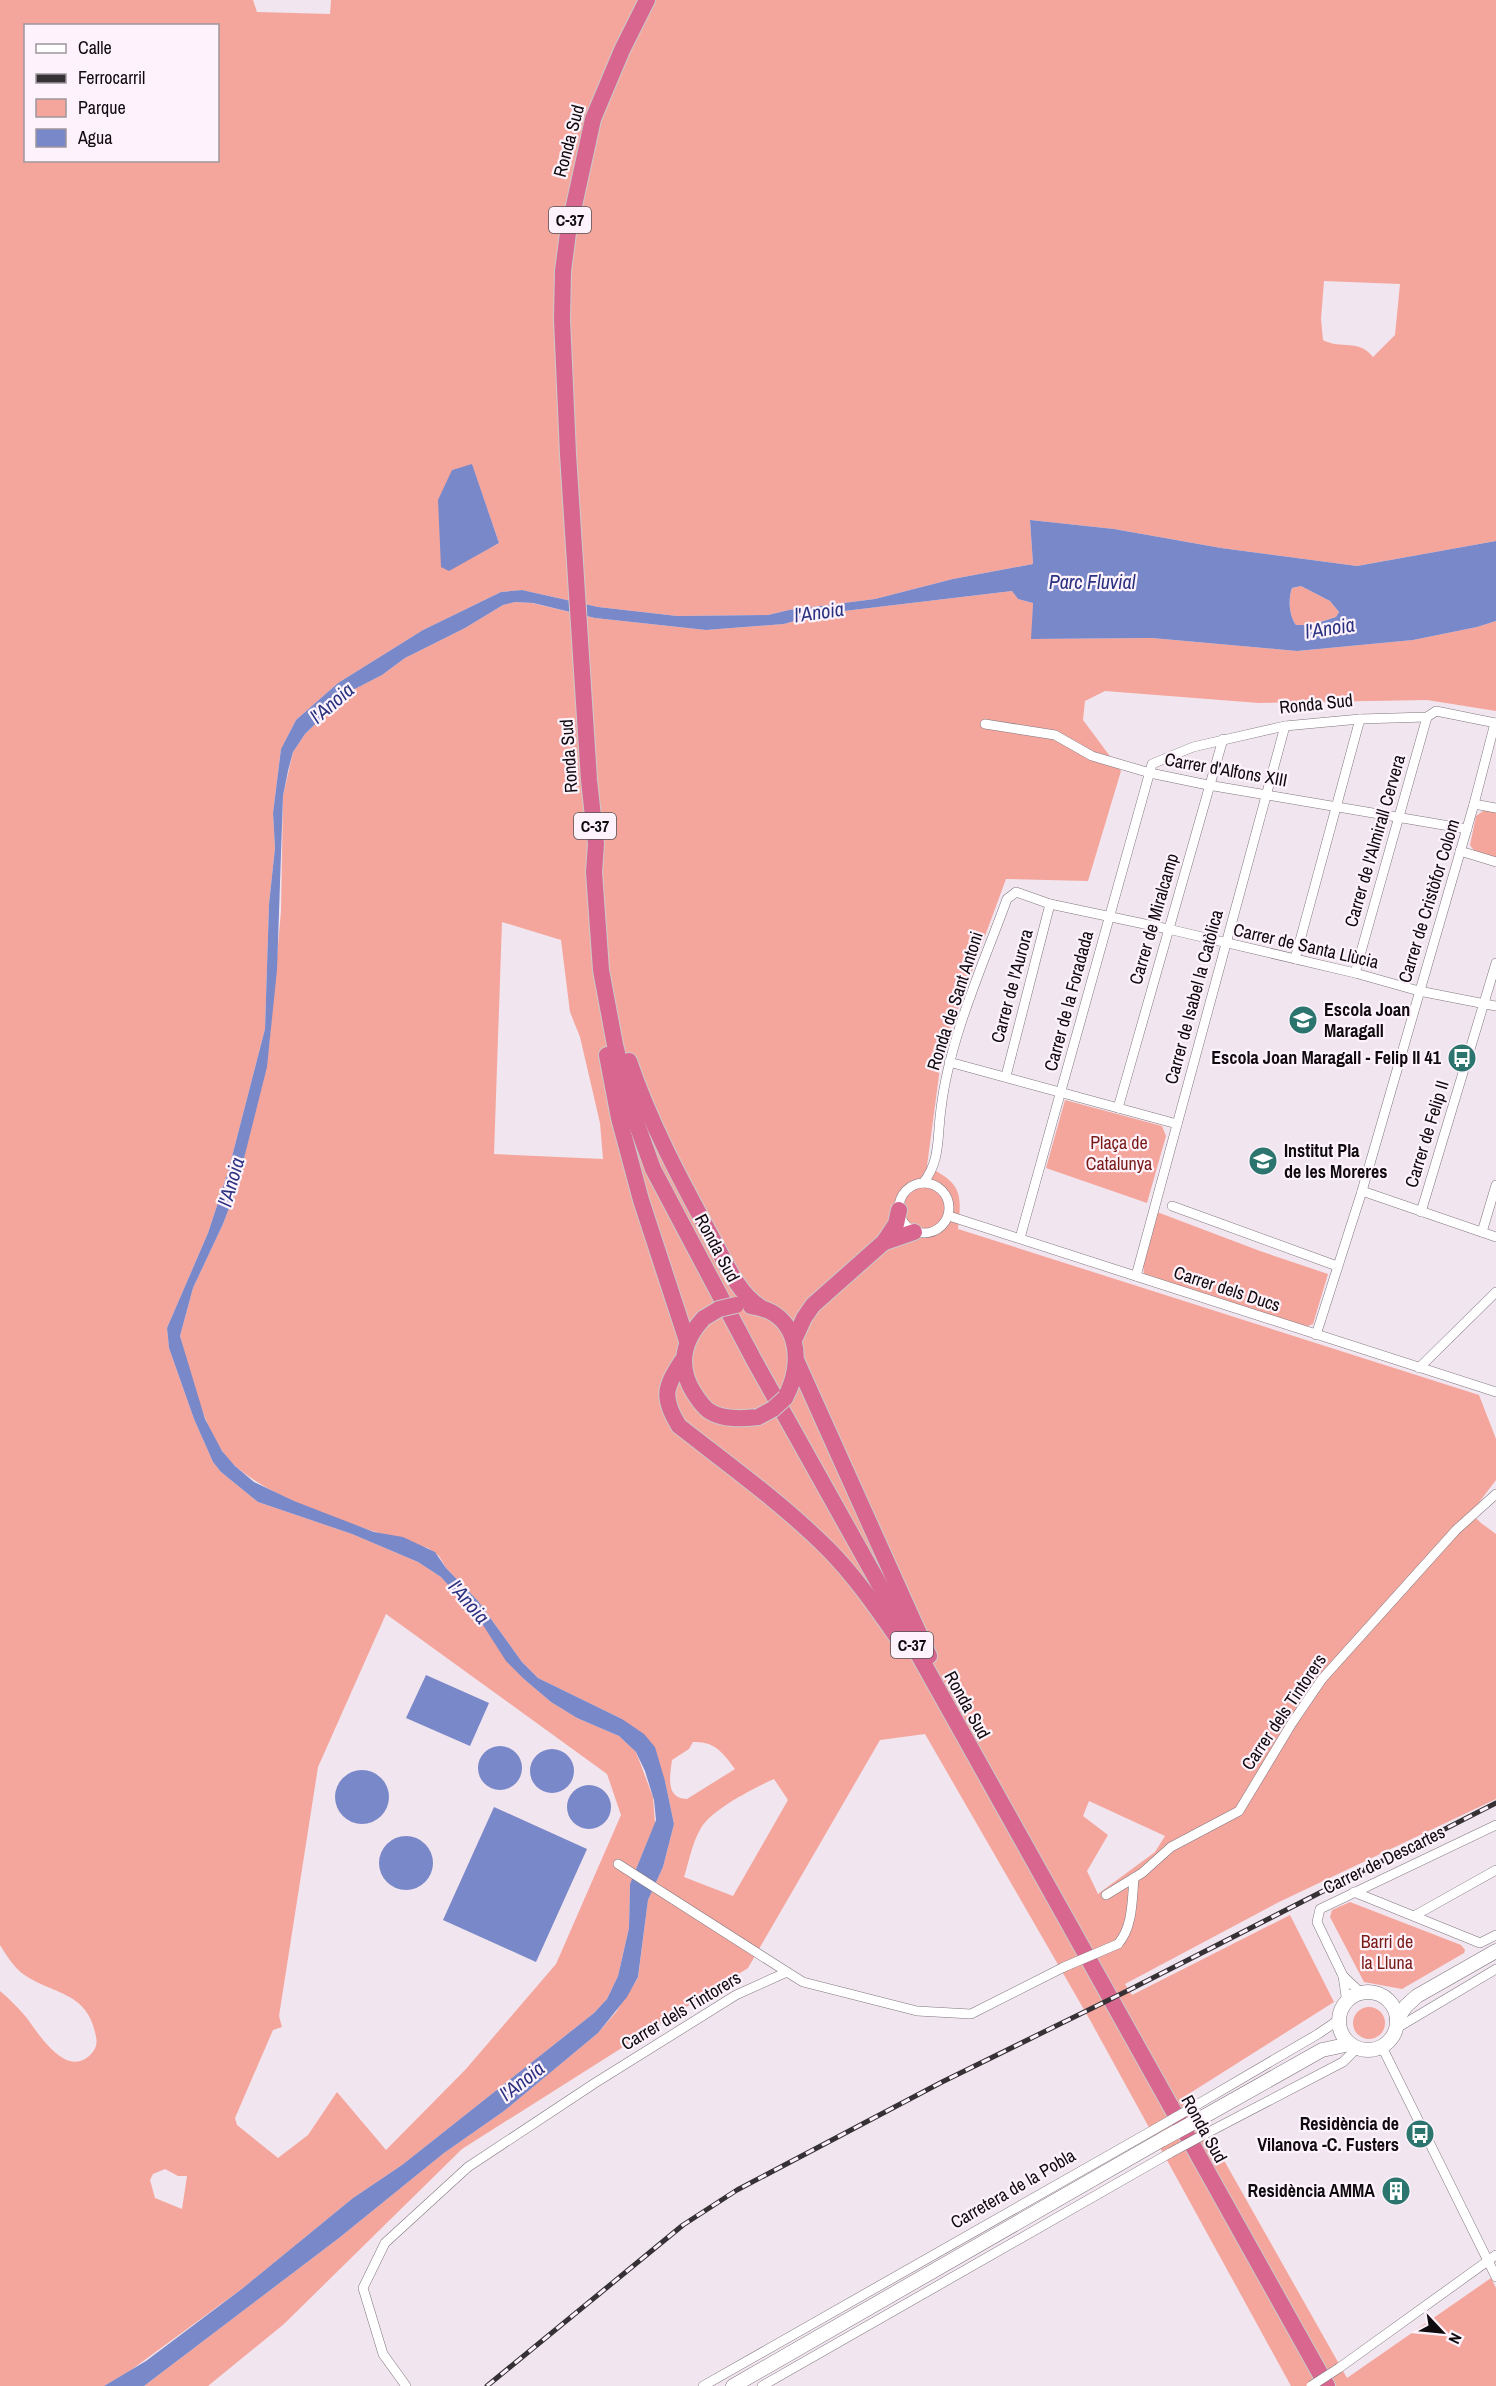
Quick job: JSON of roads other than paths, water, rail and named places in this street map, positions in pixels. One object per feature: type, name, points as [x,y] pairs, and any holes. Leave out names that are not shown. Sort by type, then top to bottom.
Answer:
[{"type":"highway","name":"Ronda Sud","points":[[647,0],[622,50],[593,120],[570,223],[563,271],[562,319],[568,454],[596,844],[594,872],[601,969],[615,1046],[631,1108],[653,1169],[754,1360],[1323,2385]]},
{"type":"highway","points":[[594,872],[623,1043],[644,1105],[670,1162],[741,1291],[760,1307],[777,1316],[794,1340],[798,1362],[935,1669],[946,1708]]},
{"type":"highway","points":[[594,872],[590,949],[613,1087],[641,1200],[687,1341]]},
{"type":"highway","points":[[777,1316],[800,1312],[813,1305],[884,1242],[896,1224],[899,1210]]},
{"type":"highway","points":[[884,1242],[914,1232]]},
{"type":"highway","points":[[760,1307],[735,1305],[719,1309],[704,1318],[687,1341],[682,1361],[669,1382],[667,1398],[671,1413],[679,1426],[762,1491],[829,1550],[880,1613],[926,1686],[946,1708]]},
{"type":"highway","points":[[794,1340],[813,1305]]},
{"type":"highway","points":[[682,1361],[687,1382],[698,1401],[710,1412],[737,1419],[758,1417],[773,1409],[786,1398],[795,1377],[798,1362]]},
{"type":"street","name":"Ronda Sud","points":[[1150,773],[1152,764],[1193,747],[1285,726],[1360,719],[1427,717],[1436,711],[1495,723]]},
{"type":"street","name":"Carrer de l'Almirall Cervera","points":[[1355,973],[1427,717]]},
{"type":"street","points":[[1295,959],[1360,719]]},
{"type":"street","name":"Carrer de Cristòfor Colom","points":[[1316,1335],[1362,1191],[1467,829],[1495,723]]},
{"type":"street","name":"Carrer d'Alfons XIII","points":[[985,724],[1055,735],[1092,756],[1150,773],[1467,829]]},
{"type":"street","name":"Carrer de Isabel la Catòlica","points":[[1136,1276],[1285,726]]},
{"type":"street","name":"Carrer de Miralcamp","points":[[1118,1108],[1222,740]]},
{"type":"street","name":"Carrer de la Foradada","points":[[1020,1238],[1150,773]]},
{"type":"street","points":[[1474,804],[1496,808]]},
{"type":"street","points":[[1460,851],[1496,862]]},
{"type":"street","name":"Carrer de Santa Llùcia","points":[[1006,899],[1016,892],[1050,904],[1110,915],[1355,973],[1419,991],[1496,1006]]},
{"type":"street","name":"Ronda de Sant Antoni","points":[[923,1183],[932,1171],[936,1160],[941,1108],[949,1062],[1006,899]]},
{"type":"street","name":"Carrer de l'Aurora","points":[[1006,1076],[1050,904]]},
{"type":"street","name":"Carrer de Felip II","points":[[1421,1212],[1496,963]]},
{"type":"street","points":[[949,1062],[1177,1124]]},
{"type":"street","points":[[923,1183],[931,1184],[944,1192],[950,1208],[948,1216],[939,1229],[931,1233],[914,1232],[904,1223],[899,1210],[903,1195],[908,1189],[923,1183]]},
{"type":"street","points":[[1482,1232],[1496,1185]]},
{"type":"street","points":[[1362,1191],[1496,1237]]},
{"type":"street","points":[[1172,1206],[1337,1266]]},
{"type":"street","name":"Carrer dels Ducs","points":[[948,1216],[1496,1392]]},
{"type":"street","points":[[1419,1368],[1496,1292]]},
{"type":"street","name":"Carrer dels Tintorers","points":[[1106,1894],[1134,1878],[1171,1847],[1239,1811],[1292,1723],[1322,1679],[1456,1530],[1496,1494]]},
{"type":"street","name":"Carrer de Descartes","points":[[1347,2003],[1343,1976],[1317,1922],[1320,1909],[1496,1825]]},
{"type":"street","points":[[618,1864],[803,1982],[916,2011],[971,2014],[1064,1967],[1118,1944],[1125,1935],[1129,1923],[1134,1878]]},
{"type":"street","points":[[1414,1916],[1496,1870]]},
{"type":"street","points":[[1354,1892],[1480,1943],[1496,1935]]},
{"type":"street","points":[[1417,1996],[1401,1999],[1385,1998],[1369,1992],[1361,1993],[1347,2003],[1340,2024],[1353,2046],[1374,2050],[1382,2047],[1388,2042],[1406,2006],[1417,1996],[1496,1951]]},
{"type":"street","points":[[1397,2024],[1496,1969]]},
{"type":"street","name":"Carrer dels Tintorers","points":[[406,2386],[383,2354],[363,2288],[385,2243],[468,2167],[595,2083],[736,1995],[787,1972]]},
{"type":"street","name":"Carrer de Descartes","points":[[1343,1976],[1361,1993]]},
{"type":"street","points":[[1385,1998],[1395,2011],[1397,2024]]},
{"type":"street","name":"Carretera de la Pobla","points":[[1322,2050],[1340,2024]]},
{"type":"street","name":"Carretera de la Pobla","points":[[1192,2116],[1318,2034],[1340,2024]]},
{"type":"street","points":[[765,2386],[1170,2153],[1342,2062],[1353,2046]]},
{"type":"street","name":"Carretera de la Pobla","points":[[703,2386],[1192,2116],[1322,2050],[1353,2046]]},
{"type":"street","points":[[1382,2047],[1492,2258],[1496,2277]]},
{"type":"street","name":"Carretera de la Pobla","points":[[733,2386],[1159,2134]]},
{"type":"street","points":[[1323,2385],[1339,2368],[1492,2258]]},
{"type":"water","points":[[472,464],[499,543],[449,571],[441,567],[438,500],[452,470]]},
{"type":"water","points":[[1030,520],[1114,529],[1221,548],[1357,566],[1496,541],[1496,621],[1413,640],[1297,651],[1152,638],[1031,639],[1033,603],[1018,599],[1012,591],[819,614],[784,624],[706,630],[595,618],[533,603],[515,602],[503,605],[465,628],[405,658],[382,675],[347,693],[305,734],[293,752],[283,796],[277,970],[267,1067],[236,1190],[193,1288],[180,1336],[205,1419],[222,1451],[254,1482],[294,1501],[374,1532],[403,1537],[435,1552],[446,1568],[478,1601],[522,1662],[538,1678],[622,1719],[644,1734],[655,1747],[674,1824],[663,1867],[648,1900],[638,1977],[627,1997],[598,2033],[504,2111],[444,2153],[339,2238],[144,2386],[104,2386],[146,2361],[243,2288],[353,2198],[402,2165],[594,2013],[607,1999],[618,1976],[629,1928],[630,1884],[656,1820],[654,1800],[636,1752],[619,1736],[577,1718],[551,1702],[525,1680],[506,1661],[481,1622],[441,1577],[418,1562],[352,1534],[258,1502],[221,1472],[213,1462],[194,1419],[169,1348],[167,1328],[208,1233],[228,1172],[265,1029],[269,904],[275,848],[273,813],[281,749],[296,720],[338,683],[423,630],[501,592],[522,590],[598,607],[677,616],[768,615],[789,610],[875,599],[953,579],[1033,564]],"holes":[[[1301,586],[1330,601],[1339,612],[1336,617],[1311,625],[1296,625],[1290,607],[1292,588]]]},
{"type":"water","points":[[426,1675],[489,1703],[470,1746],[406,1718]]},
{"type":"water","points":[[500,1746],[516,1752],[522,1768],[516,1784],[500,1790],[484,1784],[478,1768],[484,1752]]},
{"type":"water","points":[[552,1749],[568,1755],[574,1771],[568,1787],[552,1793],[536,1787],[530,1771],[536,1755]]},
{"type":"water","points":[[357,1770],[367,1770],[377,1774],[385,1782],[389,1797],[385,1812],[377,1820],[367,1824],[357,1824],[347,1820],[339,1812],[335,1802],[335,1792],[339,1782],[347,1774]]},
{"type":"water","points":[[589,1785],[605,1791],[611,1807],[605,1823],[589,1829],[573,1823],[567,1807],[573,1791]]},
{"type":"water","points":[[494,1807],[587,1849],[536,1962],[443,1920]]},
{"type":"water","points":[[401,1836],[411,1836],[421,1840],[429,1848],[433,1863],[429,1878],[421,1886],[411,1890],[401,1890],[391,1886],[383,1878],[379,1868],[379,1858],[383,1848],[391,1840]]},
{"type":"railway","points":[[487,2386],[683,2225],[737,2190],[942,2082],[1129,1990],[1496,1803]]},
{"type":"place","name":"Escola Joan Maragall","points":[[1303,1020]]},
{"type":"place","name":"Escola Joan Maragall - Felip II 41","points":[[1462,1058]]},
{"type":"place","name":"Institut Pla de les Moreres","points":[[1263,1161]]},
{"type":"place","name":"Residència de Vilanova -C. Fusters","points":[[1420,2134]]},
{"type":"place","name":"Residència AMMA","points":[[1396,2191]]},
{"type":"water label","name":"Parc Fluvial","points":[[1092,582]]},
{"type":"water label","name":"l'Anoia","points":[[819,612]]},
{"type":"water label","name":"l'Anoia","points":[[1330,628]]},
{"type":"water label","name":"l'Anoia","points":[[332,703]]},
{"type":"water label","name":"l'Anoia","points":[[231,1182]]},
{"type":"water label","name":"l'Anoia","points":[[469,1602]]},
{"type":"water label","name":"l'Anoia","points":[[522,2081]]},
{"type":"park label","name":"Plaça de Catalunya","points":[[1119,1153]]},
{"type":"park label","name":"Barri de la Lluna","points":[[1387,1952]]}]
